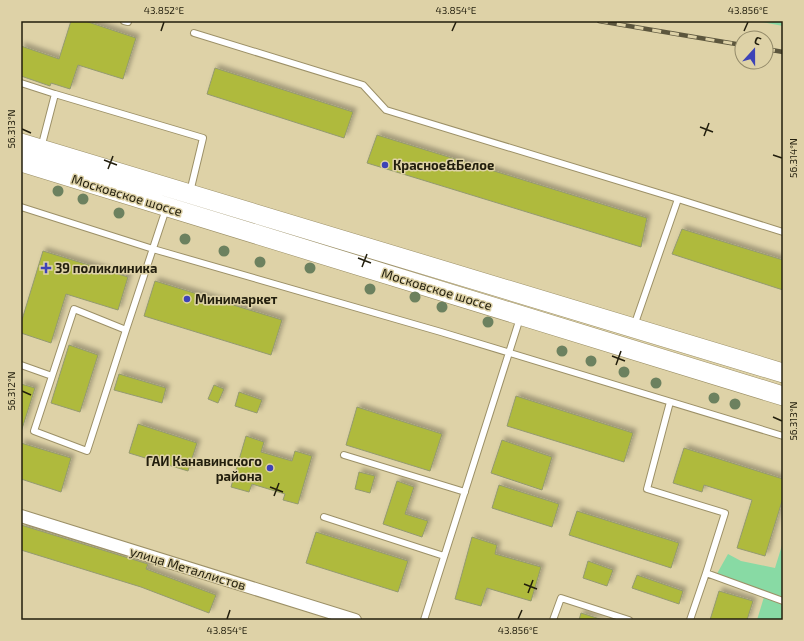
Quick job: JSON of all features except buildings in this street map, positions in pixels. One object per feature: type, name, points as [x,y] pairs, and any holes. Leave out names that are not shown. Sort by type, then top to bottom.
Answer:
[{"type":"main road","name":"Московское шоссе","points":[[21,143],[783,373]]},
{"type":"main road","name":"Московское шоссе","points":[[21,162],[783,396]]},
{"type":"street","name":"улица Металлистов","points":[[21,516],[355,620]]},
{"type":"lane","points":[[194,33],[363,85],[386,110],[783,232]]},
{"type":"lane","points":[[21,83],[203,138],[190,194]]},
{"type":"lane","points":[[40,149],[55,94]]},
{"type":"lane","points":[[633,328],[678,199]]},
{"type":"lane","points":[[21,207],[153,249],[509,353],[783,436]]},
{"type":"lane","points":[[126,330],[74,310],[34,431],[87,451],[167,207]]},
{"type":"lane","points":[[424,620],[521,315]]},
{"type":"lane","points":[[21,365],[52,376]]},
{"type":"lane","points":[[670,402],[647,489],[724,513],[690,620]]},
{"type":"lane","points":[[344,455],[465,492]]},
{"type":"lane","points":[[324,517],[444,556]]},
{"type":"lane","points":[[706,573],[783,601]]},
{"type":"lane","points":[[553,620],[560,598],[629,620]]},
{"type":"green space","points":[[756,21],[783,21],[783,26]]},
{"type":"green space","points":[[783,542],[783,620],[757,620],[764,597],[714,579],[728,554],[741,561],[775,568]]},
{"type":"railway","points":[[599,21],[734,44]]},
{"type":"railway","points":[[774,50],[783,52]]},
{"type":"place","name":"Красное&Белое","points":[[385,165]]},
{"type":"place","name":"39 поликлиника","points":[[46,268]]},
{"type":"place","name":"Минимаркет","points":[[187,299]]},
{"type":"place","name":"ГАИ Канавинского района","points":[[270,468]]}]
